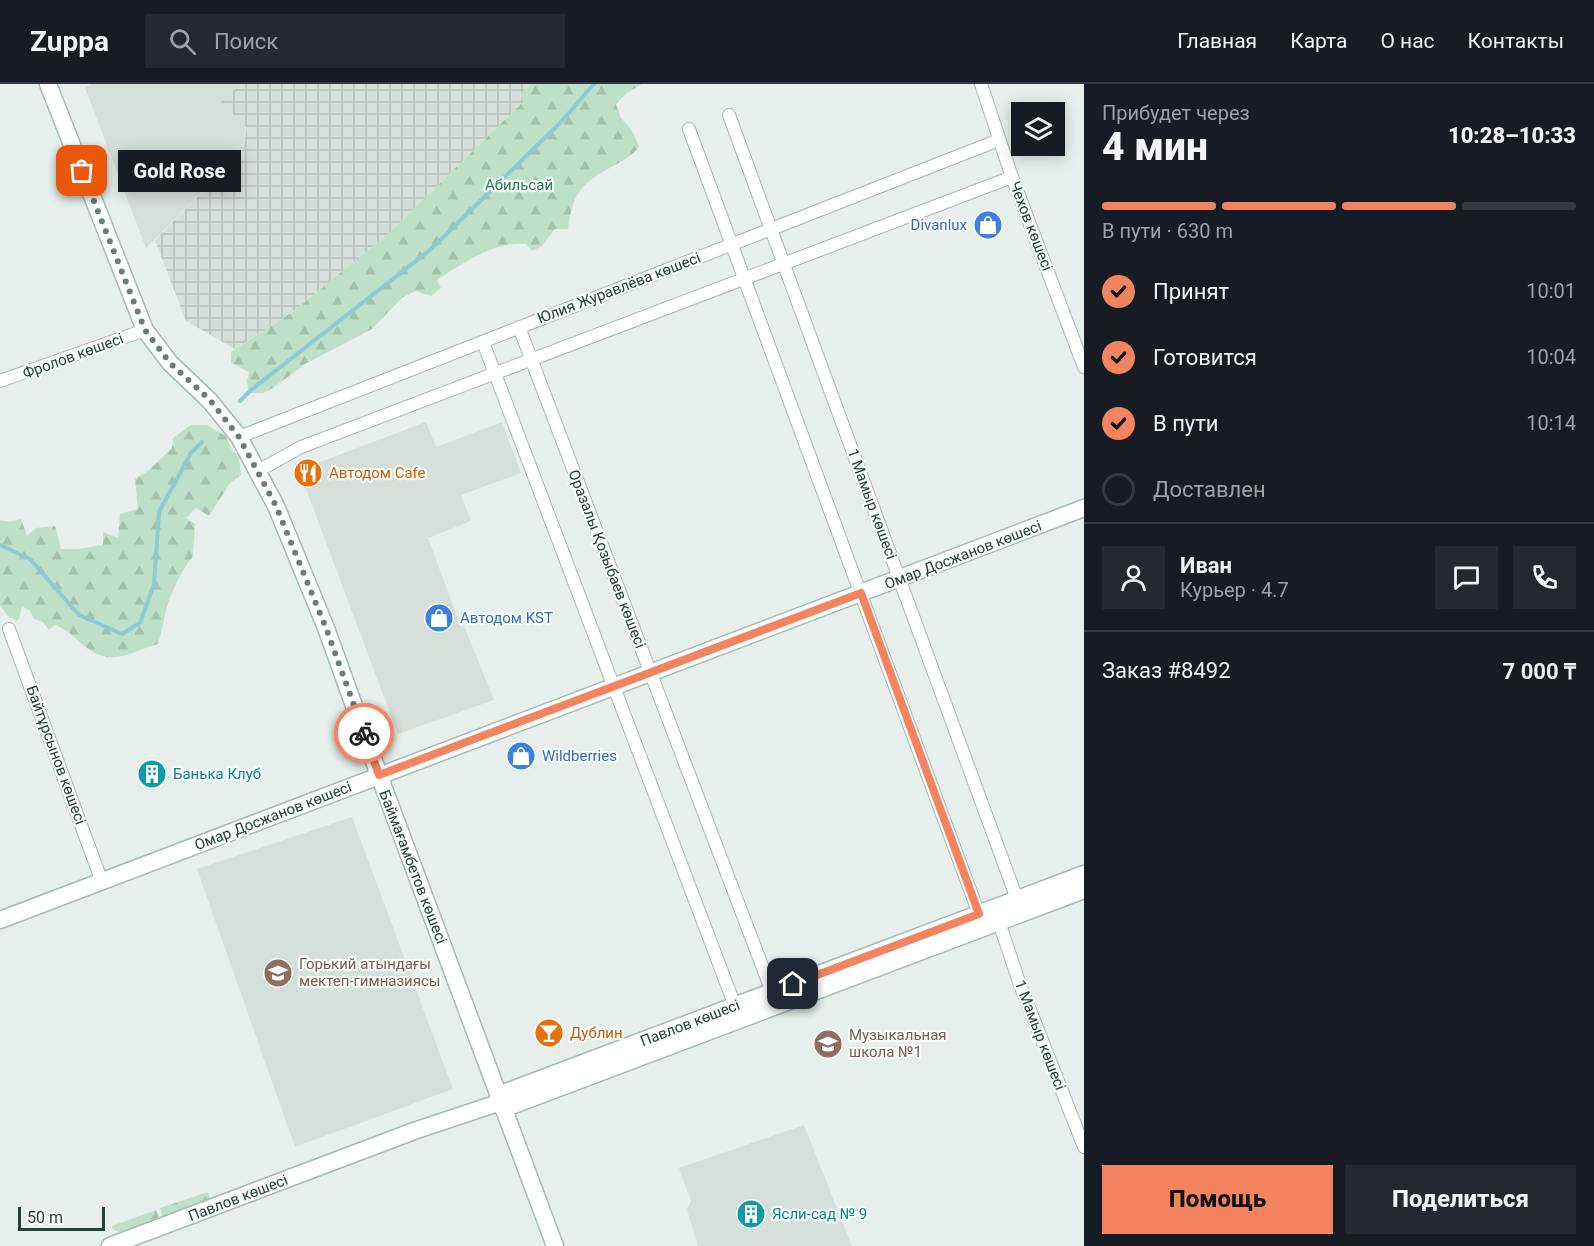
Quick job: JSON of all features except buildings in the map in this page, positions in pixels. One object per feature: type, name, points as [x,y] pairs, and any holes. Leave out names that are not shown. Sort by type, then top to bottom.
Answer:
[{"type":"street","name":"Баймағамбетов көшесі","points":[[48,84],[145,330],[170,363],[210,400],[239,437],[276,506],[326,628],[555,1246]]},
{"type":"street","name":"Чехов көшесі","points":[[981,84],[1012,177],[1084,367]]},
{"type":"street","name":"1 Мамыр көшесі","points":[[729,115],[1017,899]]},
{"type":"street","points":[[689,129],[979,914],[999,922],[1017,899]]},
{"type":"street","name":"Юлия Журавлёва көшесі","points":[[239,437],[999,140]]},
{"type":"street","points":[[258,471],[301,447],[1012,177]]},
{"type":"street","name":"Оразалы Қозыбаев көшесі","points":[[519,327],[772,992]]},
{"type":"street","name":"Фролов көшесі","points":[[0,381],[145,330]]},
{"type":"street","points":[[483,342],[735,1006]]},
{"type":"street","name":"Омар Досжанов көшесі","points":[[0,920],[1084,508]]},
{"type":"street","name":"Байтұрсынов көшесі","points":[[9,629],[102,882]]},
{"type":"street","name":"Павлов көшесі","points":[[501,1102],[735,1006],[1084,874]]},
{"type":"street","name":"Павлов көшесі","points":[[110,1246],[414,1131],[501,1102],[1084,890]]},
{"type":"street","name":"1 Мамыр көшесі","points":[[999,922],[1019,982],[1084,1147]]},
{"type":"shaded area","points":[[91,84],[240,84],[221,102],[247,128],[243,151],[146,248],[85,88]]},
{"type":"shaded area","points":[[240,84],[531,84],[521,94],[524,101],[388,234],[294,311],[235,349],[186,321],[155,240],[243,151],[247,128],[221,102]]},
{"type":"shaded area","points":[[426,422],[436,447],[502,422],[521,473],[461,495],[471,521],[428,538],[461,627],[464,626],[494,700],[398,734],[299,470]]},
{"type":"shaded area","points":[[352,817],[453,1089],[295,1147],[197,869]]},
{"type":"shaded area","points":[[804,1125],[852,1246],[698,1246],[687,1210],[691,1201],[679,1168]]},
{"type":"green space","name":"Абильсай","points":[[531,84],[642,84],[627,93],[616,104],[621,118],[631,129],[639,146],[629,156],[588,182],[582,189],[573,205],[568,229],[555,229],[542,246],[532,251],[526,244],[514,244],[479,254],[437,280],[441,288],[431,296],[416,291],[403,297],[372,329],[305,364],[273,388],[263,393],[249,393],[247,381],[249,372],[231,363],[231,352],[294,311],[388,234],[523,102],[521,94]]},
{"type":"green space","points":[[191,425],[207,425],[226,436],[232,450],[239,458],[241,475],[230,483],[209,516],[196,508],[186,518],[195,524],[193,556],[169,600],[158,644],[119,657],[102,656],[55,625],[49,630],[43,622],[34,619],[30,611],[22,606],[19,619],[16,621],[7,615],[0,605],[0,520],[9,522],[21,519],[27,536],[36,528],[55,526],[61,549],[103,545],[103,532],[118,538],[120,514],[138,509],[135,479],[149,470],[172,448],[173,438]]},
{"type":"green space","points":[[208,1192],[210,1200],[163,1217],[160,1208]]},
{"type":"green space","points":[[156,1210],[159,1217],[120,1232],[112,1229],[112,1226]]},
{"type":"waterway","name":"Абильсай","points":[[240,401],[430,250],[560,123],[594,84]]},
{"type":"waterway","name":"Абильсай","points":[[0,545],[30,559],[79,615],[122,634],[140,623],[154,584],[159,512],[191,453],[202,442]]},
{"type":"way so far","points":[[82,171],[145,330],[170,363],[210,400],[239,437],[276,506],[326,628],[364,733]]},
{"type":"place","name":"Gold Rose","points":[[82,171]]},
{"type":"place","name":"Divanlux","points":[[988,225]]},
{"type":"place","name":"Автодом Cafe","points":[[308,473]]},
{"type":"place","name":"Автодом KST","points":[[439,618]]},
{"type":"place","name":"Wildberries","points":[[521,756]]},
{"type":"place","name":"Банька Клуб","points":[[152,774]]},
{"type":"place","name":"Горький атындағы мектеп-гимназиясы","points":[[278,973]]},
{"type":"place","name":"Дублин","points":[[549,1033]]},
{"type":"place","name":"Музыкальная школа №1","points":[[828,1044]]},
{"type":"place","name":"Ясли-сад № 9","points":[[751,1214]]},
{"type":"route","points":[[364,733],[379,775],[861,593],[979,914],[793,984]]}]
